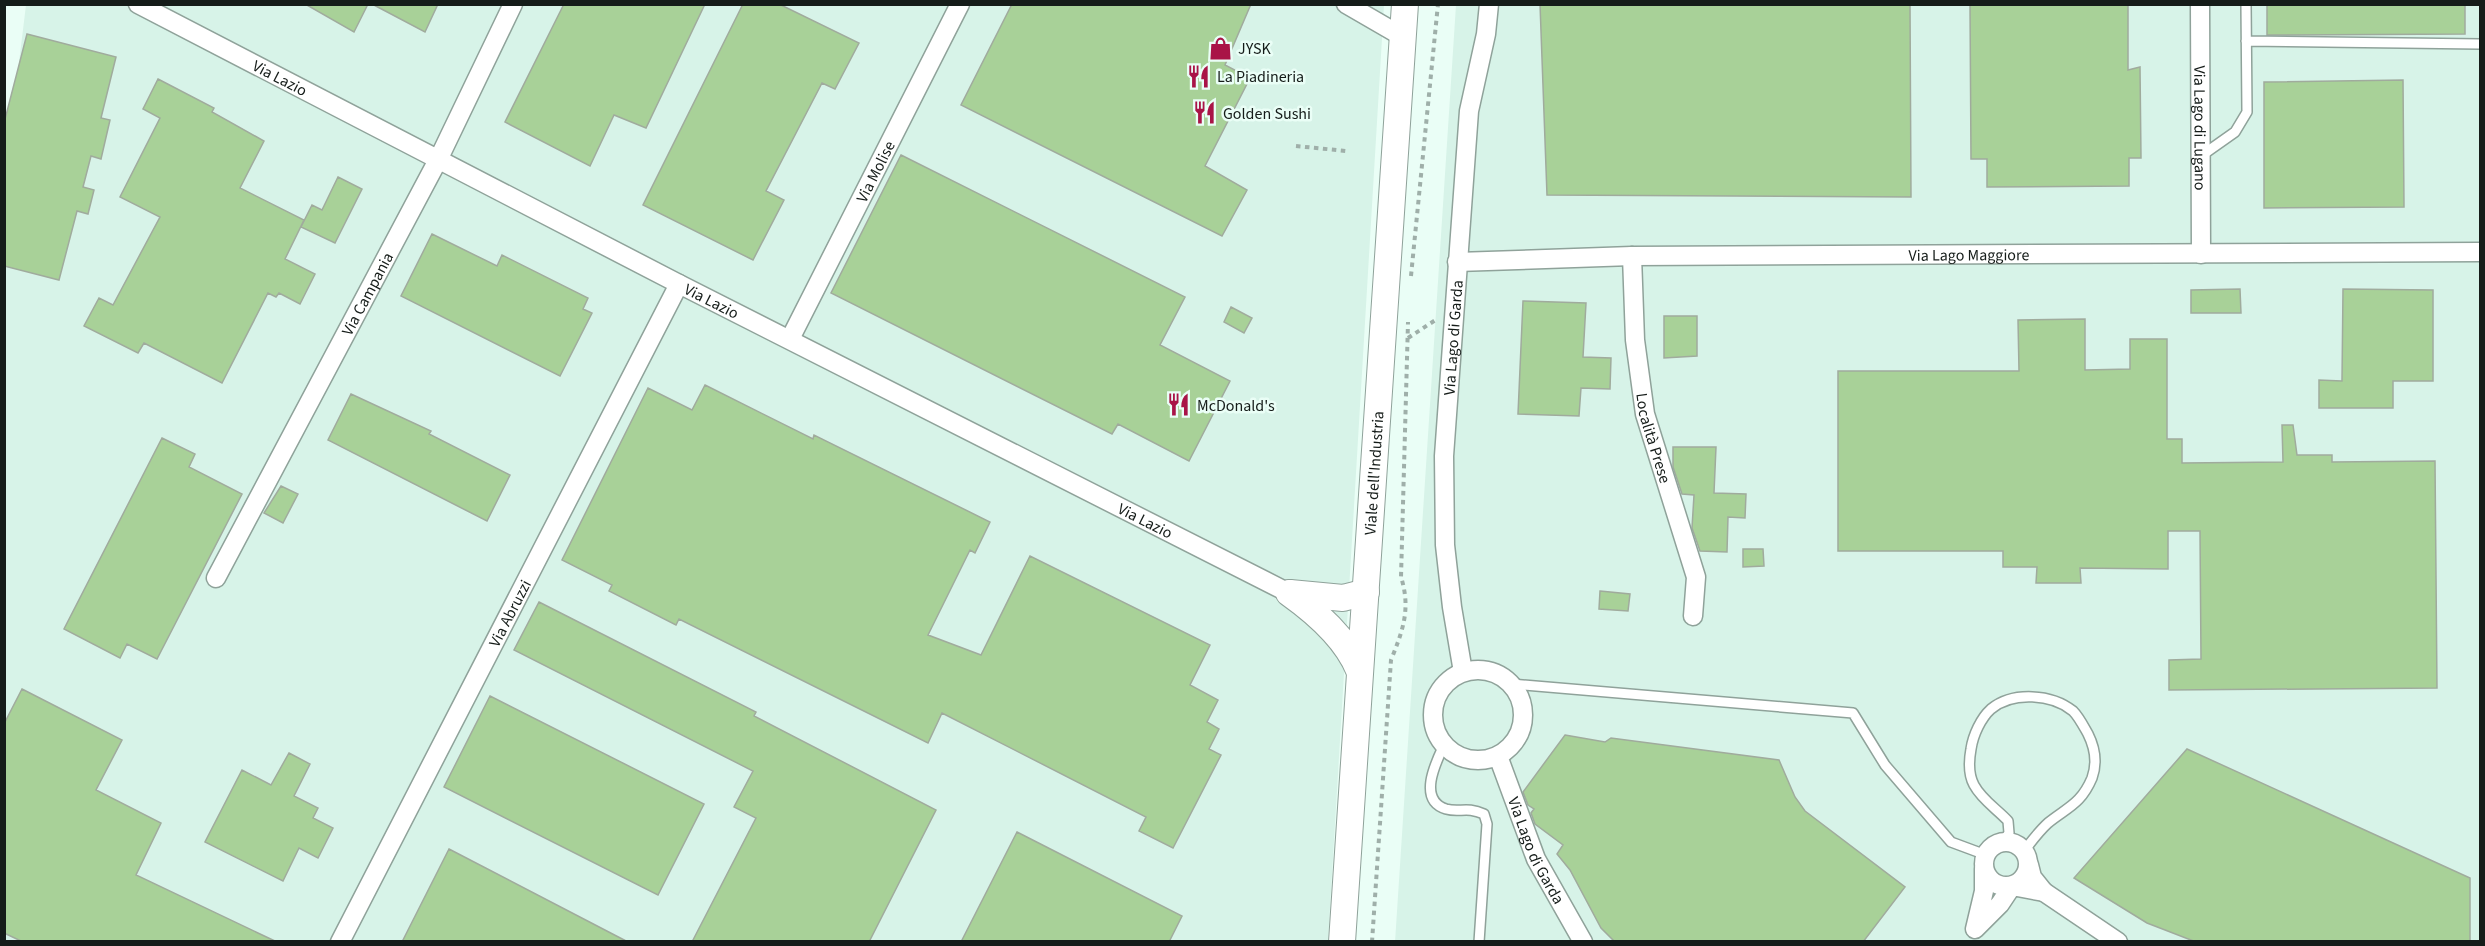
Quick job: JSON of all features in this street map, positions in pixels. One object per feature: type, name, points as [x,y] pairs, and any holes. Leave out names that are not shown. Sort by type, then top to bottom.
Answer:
[{"type":"main road","name":"Viale dell'Industria","points":[[1342,942],[1406,4]]},
{"type":"main road","points":[[1289,593],[1343,598],[1366,592]]},
{"type":"main road","points":[[1289,593],[1328,625],[1354,657],[1359,670]]},
{"type":"street","name":"Via Lazio","points":[[138,4],[679,284],[1289,593]]},
{"type":"street","name":"Via Campania","points":[[216,578],[439,158],[513,4]]},
{"type":"street","name":"Via Molise","points":[[790,339],[960,4]]},
{"type":"street","points":[[1346,4],[1403,37]]},
{"type":"street","name":"Via Lago di Garda","points":[[1463,672],[1445,545],[1444,456],[1469,111],[1486,34],[1489,4]]},
{"type":"street","name":"Via Lago di Lugano","points":[[2200,4],[2201,254]]},
{"type":"street","name":"Via Lago Maggiore","points":[[1457,262],[1632,256],[2481,252]]},
{"type":"street","name":"Località Prese","points":[[1632,256],[1635,340],[1646,414],[1696,577],[1693,616]]},
{"type":"street","name":"Via Abruzzi","points":[[340,942],[679,284]]},
{"type":"street","points":[[1489,671],[1501,676],[1511,684],[1519,697],[1523,711],[1522,725],[1513,743],[1498,756],[1484,760],[1469,760],[1455,754],[1444,745],[1436,733],[1432,718],[1434,704],[1440,690],[1450,679],[1463,672],[1489,671]]},
{"type":"street","name":"Via Lago di Garda","points":[[1498,756],[1536,859],[1583,942]]},
{"type":"street","points":[[1970,935],[1984,891],[1985,862],[1990,849],[2003,842],[2018,845],[2026,858],[2032,877],[2044,892],[2118,942]]},
{"type":"street","points":[[1970,935],[2000,904],[2012,886],[2023,879],[2026,858]]},
{"type":"street","points":[[1985,862],[1991,881],[1998,885],[2044,892]]},
{"type":"lane","points":[[2201,156],[2235,132],[2247,112],[2246,4]]},
{"type":"lane","points":[[2246,41],[2481,44]]},
{"type":"lane","points":[[1511,684],[1853,713],[1885,765],[1951,842],[1985,862]]},
{"type":"lane","points":[[2003,842],[2009,833],[2008,821],[1981,795],[1973,783],[1969,757],[1972,739],[1991,709],[2005,701],[2037,697],[2055,701],[2074,712],[2092,743],[2095,762],[2092,777],[2084,794],[2074,806],[2048,824],[2026,858]]},
{"type":"lane","points":[[1444,745],[1431,774],[1431,793],[1438,804],[1447,809],[1471,809],[1484,814],[1487,824],[1479,942]]},
{"type":"path","points":[[1411,280],[1438,4]]},
{"type":"path","points":[[1296,146],[1346,151]]},
{"type":"path","points":[[1408,339],[1454,307]]},
{"type":"path","points":[[1372,942],[1391,660],[1401,636],[1406,614],[1406,594],[1401,577],[1408,315]]},
{"type":"shaded area","points":[[26,5],[1384,5],[1328,941],[5,942],[4,185]]},
{"type":"shaded area","points":[[1456,5],[2480,5],[2480,941],[1395,942]]},
{"type":"building","points":[[305,4],[368,4],[354,32]]},
{"type":"building","points":[[372,4],[438,4],[425,32]]},
{"type":"building","points":[[564,4],[705,4],[646,128],[614,115],[590,166],[505,122]]},
{"type":"building","points":[[743,4],[779,4],[859,43],[835,89],[822,83],[766,191],[784,200],[753,260],[643,205]]},
{"type":"building","points":[[1012,4],[1251,4],[1225,65],[1250,78],[1205,166],[1247,190],[1222,236],[961,105]]},
{"type":"building","points":[[1540,4],[1910,4],[1911,197],[1547,195]]},
{"type":"building","points":[[1970,4],[2128,4],[2128,70],[2140,67],[2141,158],[2129,158],[2129,186],[1987,187],[1987,159],[1971,159]]},
{"type":"building","points":[[2267,4],[2465,4],[2465,34],[2267,35]]},
{"type":"building","points":[[27,34],[116,57],[101,118],[110,120],[101,159],[91,156],[83,187],[94,190],[88,214],[77,211],[59,280],[4,266],[4,123]]},
{"type":"building","points":[[158,79],[214,108],[212,112],[264,141],[240,188],[304,220],[285,259],[315,274],[300,304],[279,293],[276,297],[268,293],[222,383],[144,343],[138,353],[84,326],[99,298],[113,305],[160,217],[120,197],[160,118],[143,109]]},
{"type":"building","points":[[2403,80],[2404,207],[2264,208],[2264,82]]},
{"type":"building","points":[[901,155],[1185,297],[1160,345],[1230,381],[1189,461],[1118,424],[1112,434],[831,293]]},
{"type":"building","points":[[338,177],[362,189],[335,243],[301,227],[312,205],[322,210]]},
{"type":"building","points":[[432,234],[497,266],[502,255],[588,298],[583,309],[592,313],[560,376],[401,296]]},
{"type":"building","points":[[2240,289],[2241,313],[2191,313],[2191,290]]},
{"type":"building","points":[[2343,289],[2433,290],[2433,381],[2393,381],[2393,408],[2319,408],[2319,380],[2342,381]]},
{"type":"building","points":[[1523,301],[1586,303],[1583,357],[1611,358],[1610,389],[1581,388],[1579,416],[1518,414]]},
{"type":"building","points":[[1231,307],[1252,318],[1244,333],[1224,322]]},
{"type":"building","points":[[1664,316],[1697,316],[1697,356],[1664,358]]},
{"type":"building","points":[[2085,319],[2085,370],[2130,369],[2130,339],[2167,339],[2167,439],[2182,439],[2182,463],[2283,462],[2282,425],[2293,425],[2297,455],[2332,455],[2332,462],[2435,461],[2437,688],[2169,690],[2169,660],[2201,659],[2200,531],[2168,531],[2168,569],[2080,568],[2081,583],[2036,583],[2037,567],[2003,567],[2003,551],[1838,551],[1838,371],[2019,371],[2018,320]]},
{"type":"building","points":[[705,385],[813,439],[814,435],[990,522],[975,553],[970,550],[928,635],[981,655],[1030,556],[1210,645],[1190,685],[1218,700],[1207,722],[1219,729],[1209,749],[1221,755],[1173,848],[1139,831],[1146,817],[942,713],[928,743],[679,619],[676,625],[609,591],[612,585],[562,560],[648,388],[692,410]]},
{"type":"building","points":[[351,394],[431,431],[429,434],[510,475],[487,521],[328,440]]},
{"type":"building","points":[[162,438],[195,454],[189,467],[242,494],[157,659],[127,644],[120,658],[64,629]]},
{"type":"building","points":[[1673,447],[1716,447],[1714,493],[1746,494],[1745,518],[1728,517],[1727,552],[1700,551],[1692,528],[1694,495],[1682,494],[1673,467]]},
{"type":"building","points":[[281,486],[298,494],[283,523],[264,513]]},
{"type":"building","points":[[1743,549],[1763,549],[1764,566],[1743,567]]},
{"type":"building","points":[[1600,591],[1630,594],[1628,611],[1599,609]]},
{"type":"building","points":[[539,602],[756,712],[754,716],[936,810],[869,942],[692,942],[756,818],[734,807],[753,771],[514,650]]},
{"type":"building","points":[[22,689],[122,740],[96,790],[161,823],[136,875],[277,942],[23,942],[4,933],[4,724]]},
{"type":"building","points":[[490,696],[704,804],[658,895],[444,787]]},
{"type":"building","points":[[1565,735],[1605,742],[1611,738],[1779,760],[1795,797],[1805,811],[1905,887],[1863,942],[1615,942],[1601,928],[1570,870],[1557,854],[1563,845],[1535,824],[1531,813],[1534,809],[1528,805],[1523,792]]},
{"type":"building","points":[[2187,749],[2470,878],[2470,942],[2196,942],[2147,923],[2074,878]]},
{"type":"building","points":[[289,753],[310,764],[294,796],[318,808],[313,818],[333,828],[318,858],[299,848],[283,881],[205,842],[242,770],[271,785]]},
{"type":"building","points":[[1017,832],[1182,916],[1169,942],[961,942]]},
{"type":"building","points":[[449,849],[628,942],[402,942]]},
{"type":"place","name":"JYSK","points":[[1220,48]]},
{"type":"place","name":"La Piadineria","points":[[1199,76]]},
{"type":"place","name":"Golden Sushi","points":[[1205,113]]},
{"type":"place","name":"McDonald's","points":[[1179,405]]}]
